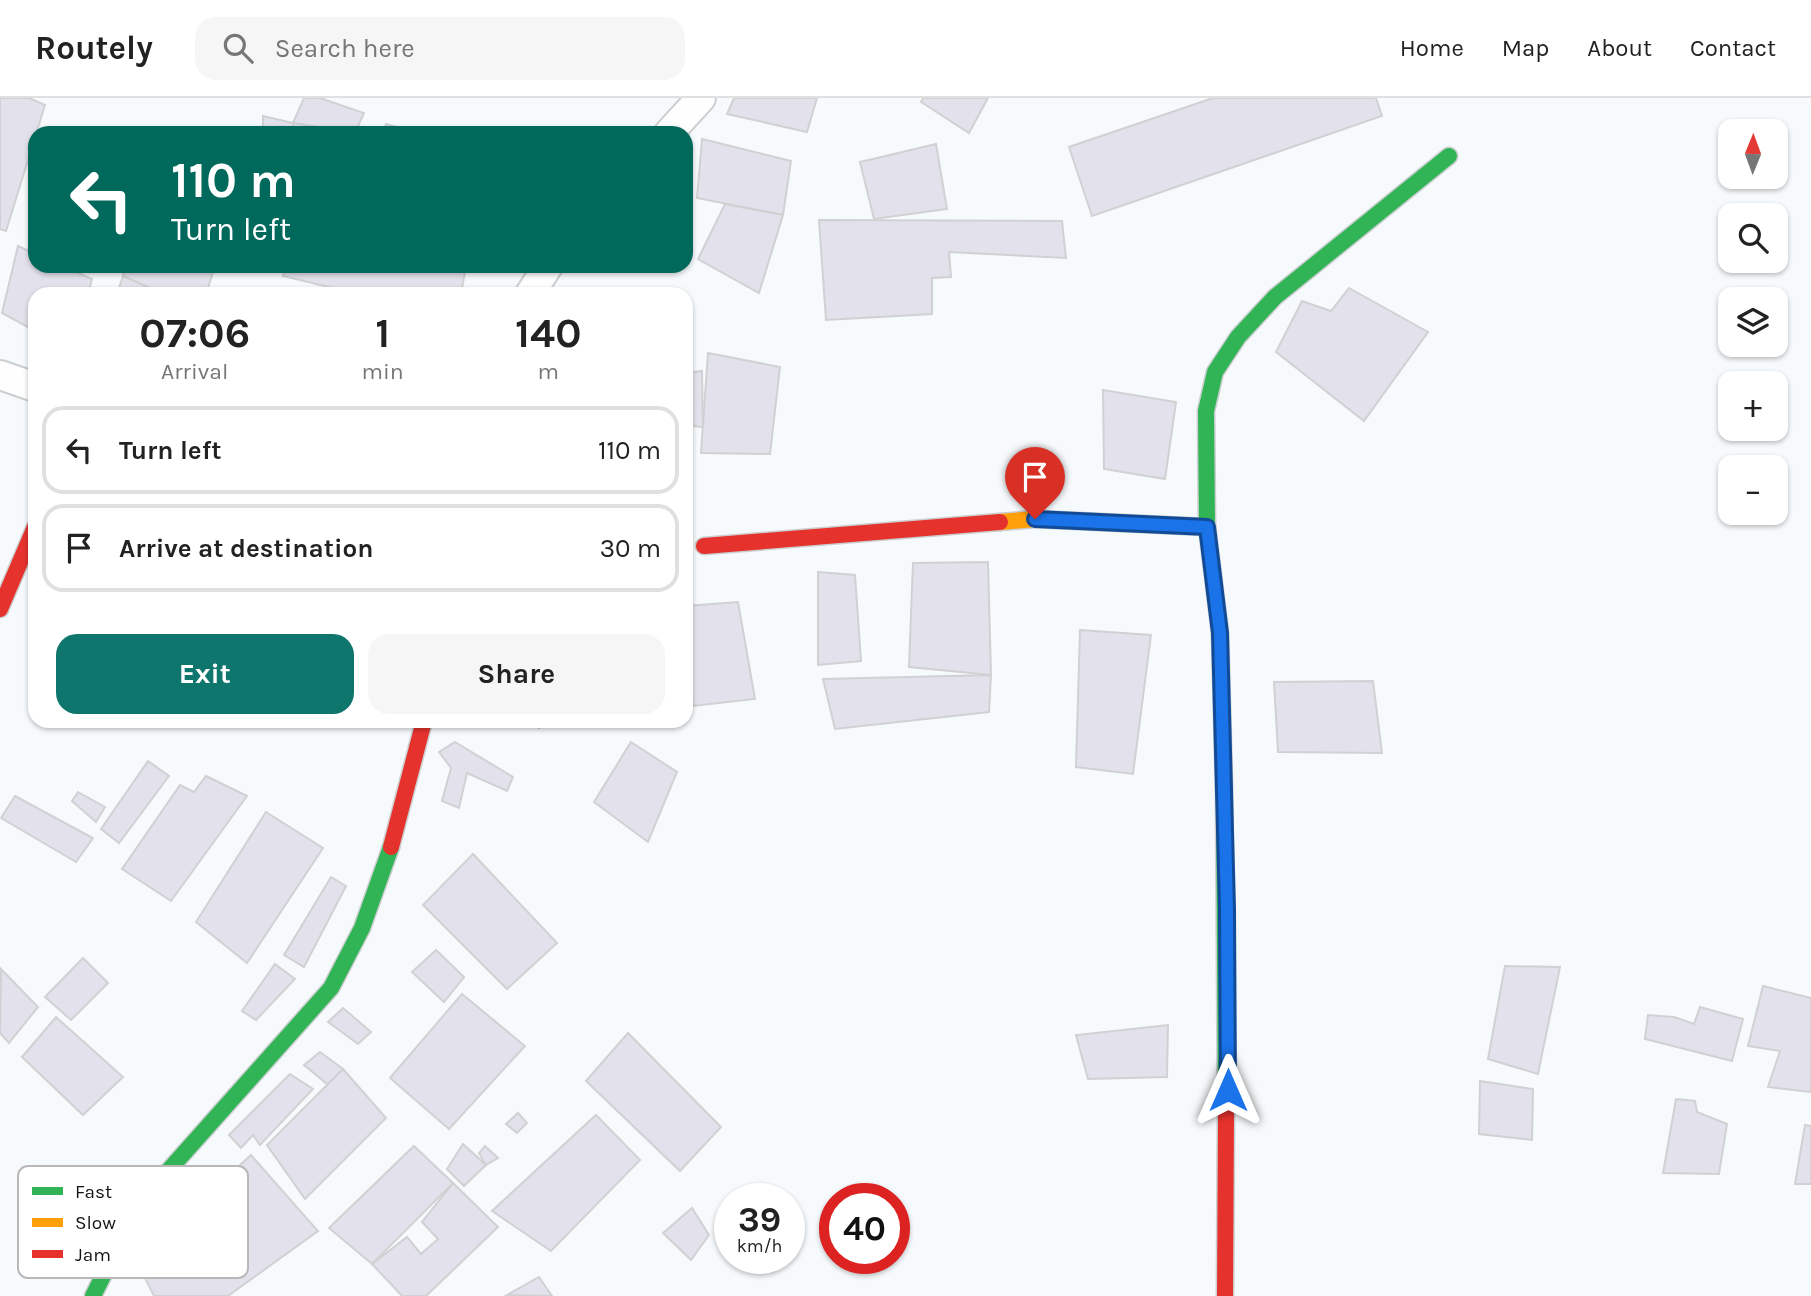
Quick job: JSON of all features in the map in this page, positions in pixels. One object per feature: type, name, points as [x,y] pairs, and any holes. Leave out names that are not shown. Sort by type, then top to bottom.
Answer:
[{"type":"street","points":[[675,126],[701,98]]},
{"type":"street","points":[[1225,1296],[1227,909],[1220,633],[1207,527],[1206,411],[1215,372],[1238,337],[1275,297],[1449,156]]},
{"type":"street","points":[[0,375],[28,385]]},
{"type":"street","points":[[704,546],[1035,519],[1207,527]]},
{"type":"street","points":[[0,609],[28,543]]},
{"type":"street","points":[[172,1166],[331,988],[362,928],[395,836],[422,728]]},
{"type":"street","points":[[93,1296],[102,1278]]},
{"type":"building","points":[[0,98],[29,98],[45,105],[38,126],[28,126],[28,160],[6,231],[0,229]]},
{"type":"building","points":[[304,98],[320,98],[364,113],[358,126],[312,126],[293,123]]},
{"type":"building","points":[[734,98],[817,98],[807,132],[727,114]]},
{"type":"building","points":[[923,98],[988,98],[969,133],[921,102]]},
{"type":"building","points":[[1213,98],[1376,98],[1382,116],[1092,216],[1069,147]]},
{"type":"building","points":[[263,116],[293,123],[293,126],[263,126]]},
{"type":"building","points":[[702,139],[791,161],[783,215],[697,198]]},
{"type":"building","points":[[936,144],[947,209],[874,219],[860,162]]},
{"type":"building","points":[[725,204],[783,215],[759,293],[698,259]]},
{"type":"building","points":[[819,220],[1062,221],[1066,258],[949,252],[951,277],[932,278],[932,314],[826,320]]},
{"type":"building","points":[[18,246],[28,251],[28,273],[79,273],[92,279],[90,287],[28,287],[28,327],[2,313]]},
{"type":"building","points":[[123,273],[213,273],[208,287],[147,287],[123,276]]},
{"type":"building","points":[[284,273],[465,273],[462,287],[329,287],[283,276]]},
{"type":"building","points":[[123,276],[147,287],[119,287]]},
{"type":"building","points":[[1349,288],[1428,332],[1364,421],[1276,352],[1302,301],[1331,311]]},
{"type":"building","points":[[708,353],[780,367],[770,454],[701,453]]},
{"type":"building","points":[[702,371],[703,427],[693,426],[693,372]]},
{"type":"building","points":[[1103,390],[1176,402],[1165,479],[1104,469]]},
{"type":"building","points":[[988,562],[991,675],[909,667],[913,563]]},
{"type":"building","points":[[818,572],[855,575],[861,661],[818,665]]},
{"type":"building","points":[[738,602],[755,699],[693,706],[693,605]]},
{"type":"building","points":[[1080,630],[1151,635],[1133,774],[1076,767]]},
{"type":"building","points":[[991,675],[989,712],[835,729],[823,679]]},
{"type":"building","points":[[1373,681],[1382,753],[1278,752],[1274,682]]},
{"type":"building","points":[[455,742],[513,777],[507,791],[467,773],[459,808],[442,801],[451,768],[439,752]]},
{"type":"building","points":[[631,742],[677,772],[648,842],[594,802]]},
{"type":"building","points":[[148,761],[169,776],[119,843],[101,829]]},
{"type":"building","points":[[206,776],[247,796],[171,901],[122,869],[180,785],[194,792]]},
{"type":"building","points":[[78,792],[105,807],[96,822],[72,801]]},
{"type":"building","points":[[15,796],[93,838],[76,862],[1,818]]},
{"type":"building","points":[[266,812],[323,848],[247,963],[196,922]]},
{"type":"building","points":[[473,854],[557,943],[507,989],[423,905]]},
{"type":"building","points":[[331,877],[346,886],[304,967],[284,955]]},
{"type":"building","points":[[436,950],[464,977],[444,1002],[412,972]]},
{"type":"building","points":[[83,958],[108,983],[71,1020],[45,997]]},
{"type":"building","points":[[275,964],[295,979],[256,1020],[242,1011]]},
{"type":"building","points":[[1505,966],[1560,967],[1538,1074],[1488,1059]]},
{"type":"building","points":[[1,969],[38,1007],[9,1043],[0,1033]]},
{"type":"building","points":[[1763,986],[1811,998],[1811,1092],[1768,1087],[1780,1051],[1748,1046]]},
{"type":"building","points":[[462,994],[525,1046],[449,1129],[390,1078]]},
{"type":"building","points":[[1700,1007],[1743,1019],[1732,1061],[1645,1039],[1648,1015],[1674,1017],[1694,1024]]},
{"type":"building","points":[[343,1008],[371,1032],[358,1044],[328,1022]]},
{"type":"building","points":[[56,1017],[123,1077],[83,1115],[22,1057]]},
{"type":"building","points":[[1168,1025],[1167,1077],[1088,1079],[1076,1035]]},
{"type":"building","points":[[628,1033],[721,1127],[680,1171],[586,1081]]},
{"type":"building","points":[[320,1052],[343,1069],[328,1085],[304,1065]]},
{"type":"building","points":[[343,1069],[386,1118],[305,1199],[267,1145]]},
{"type":"building","points":[[290,1074],[313,1089],[260,1145],[253,1135],[241,1148],[229,1135]]},
{"type":"building","points":[[1480,1081],[1533,1089],[1532,1140],[1479,1134]]},
{"type":"building","points":[[1676,1099],[1695,1101],[1697,1112],[1727,1124],[1719,1174],[1663,1173]]},
{"type":"building","points":[[518,1113],[527,1123],[517,1133],[506,1124]]},
{"type":"building","points":[[596,1115],[640,1160],[551,1251],[492,1211]]},
{"type":"building","points":[[1805,1125],[1811,1126],[1811,1184],[1795,1184]]},
{"type":"building","points":[[463,1144],[486,1165],[464,1186],[447,1169]]},
{"type":"building","points":[[414,1146],[453,1183],[372,1264],[329,1228]]},
{"type":"building","points":[[485,1146],[498,1158],[486,1165],[479,1153]]},
{"type":"building","points":[[251,1155],[318,1231],[228,1296],[154,1296],[145,1278],[248,1278],[248,1166],[239,1166]]},
{"type":"building","points":[[453,1183],[498,1227],[426,1296],[402,1296],[372,1264],[407,1237],[421,1254],[438,1239],[422,1222]]},
{"type":"building","points":[[692,1208],[709,1235],[691,1260],[663,1233]]},
{"type":"building","points":[[539,1277],[552,1296],[507,1295]]},
{"type":"traffic: fast","points":[[1207,527],[1206,411],[1215,372],[1238,337],[1275,297],[1449,156]]},
{"type":"traffic: fast","points":[[1224,787],[1226,1114]]},
{"type":"traffic: fast","points":[[172,1166],[331,988],[362,928],[391,847]]},
{"type":"traffic: fast","points":[[93,1296],[102,1278]]},
{"type":"traffic: slow","points":[[1000,522],[1035,519],[1207,527],[1220,633],[1224,787]]},
{"type":"traffic: jam","points":[[704,546],[1000,522]]},
{"type":"traffic: jam","points":[[0,609],[28,543]]},
{"type":"traffic: jam","points":[[391,847],[422,728]]},
{"type":"traffic: jam","points":[[1225,1296],[1226,1114]]},
{"type":"route","points":[[1035,519],[1207,527],[1220,633],[1227,909],[1228,1090]]}]
